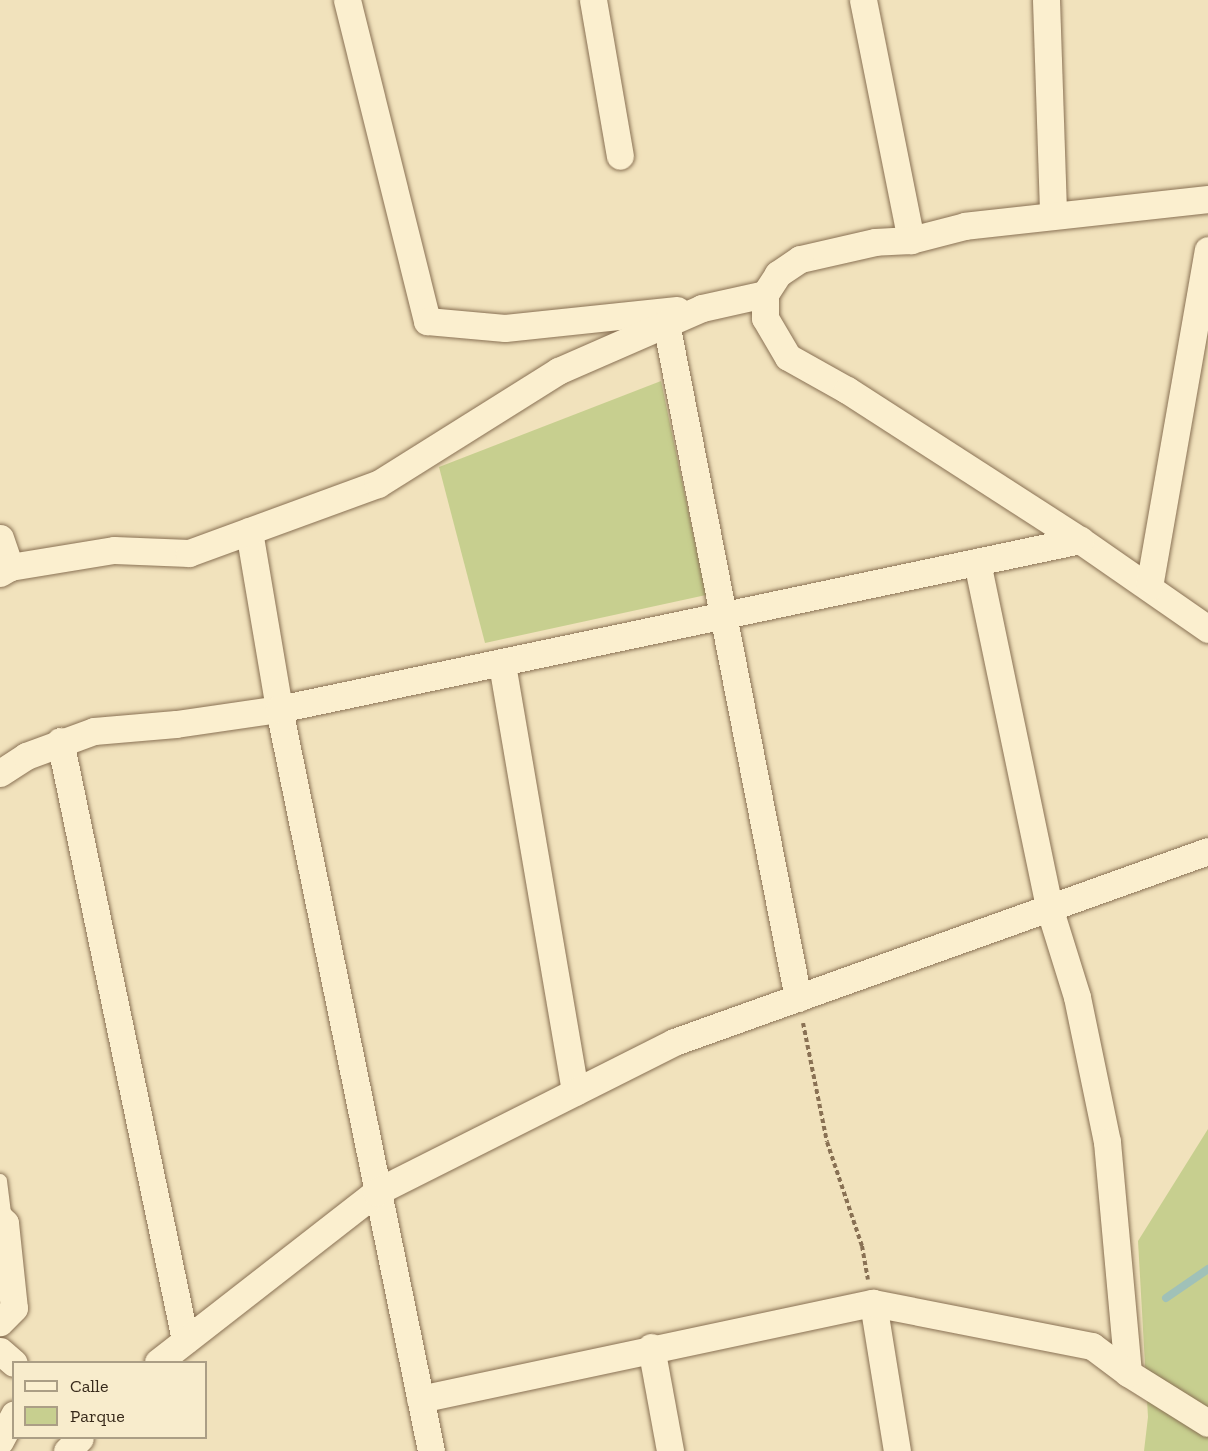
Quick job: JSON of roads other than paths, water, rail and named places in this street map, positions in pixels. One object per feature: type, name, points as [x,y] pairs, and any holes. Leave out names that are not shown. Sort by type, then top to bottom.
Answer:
[{"type":"street","points":[[347,0],[427,321],[505,328],[702,308],[765,294]]},
{"type":"street","points":[[593,0],[620,156]]},
{"type":"street","points":[[863,0],[911,240]]},
{"type":"street","points":[[1046,0],[1053,214]]},
{"type":"street","points":[[1208,199],[1053,214],[964,226],[911,240],[874,242],[800,259],[778,274],[765,294],[765,318],[788,357],[847,390],[1080,540],[1208,630]]},
{"type":"street","points":[[1149,587],[1208,250]]},
{"type":"street","points":[[0,538],[5,570],[114,550],[189,553],[378,484],[558,371],[702,308]]},
{"type":"street","points":[[666,323],[726,618],[798,998]]},
{"type":"street","points":[[249,531],[279,709],[376,1192],[431,1451]]},
{"type":"street","points":[[0,773],[60,741],[94,731],[176,724],[279,709],[726,618],[1080,540]]},
{"type":"street","points":[[977,562],[1049,907],[1077,997],[1107,1142],[1128,1373]]},
{"type":"street","points":[[502,664],[575,1092]]},
{"type":"street","points":[[60,741],[185,1340]]},
{"type":"street","points":[[159,1361],[376,1192],[674,1042],[1208,851]]},
{"type":"street","points":[[0,1322],[14,1308],[2,1221]]},
{"type":"street","points":[[420,1399],[651,1347],[873,1303],[1092,1346],[1128,1373],[1208,1423]]},
{"type":"street","points":[[873,1303],[897,1451]]},
{"type":"street","points":[[651,1347],[670,1451]]},
{"type":"street","points":[[0,1350],[12,1361]]},
{"type":"street","points":[[0,1441],[12,1419]]},
{"type":"street","points":[[67,1451],[78,1439]]},
{"type":"lane","points":[[0,1181],[2,1221]]},
{"type":"waterway","points":[[1166,1298],[1208,1269]]}]
